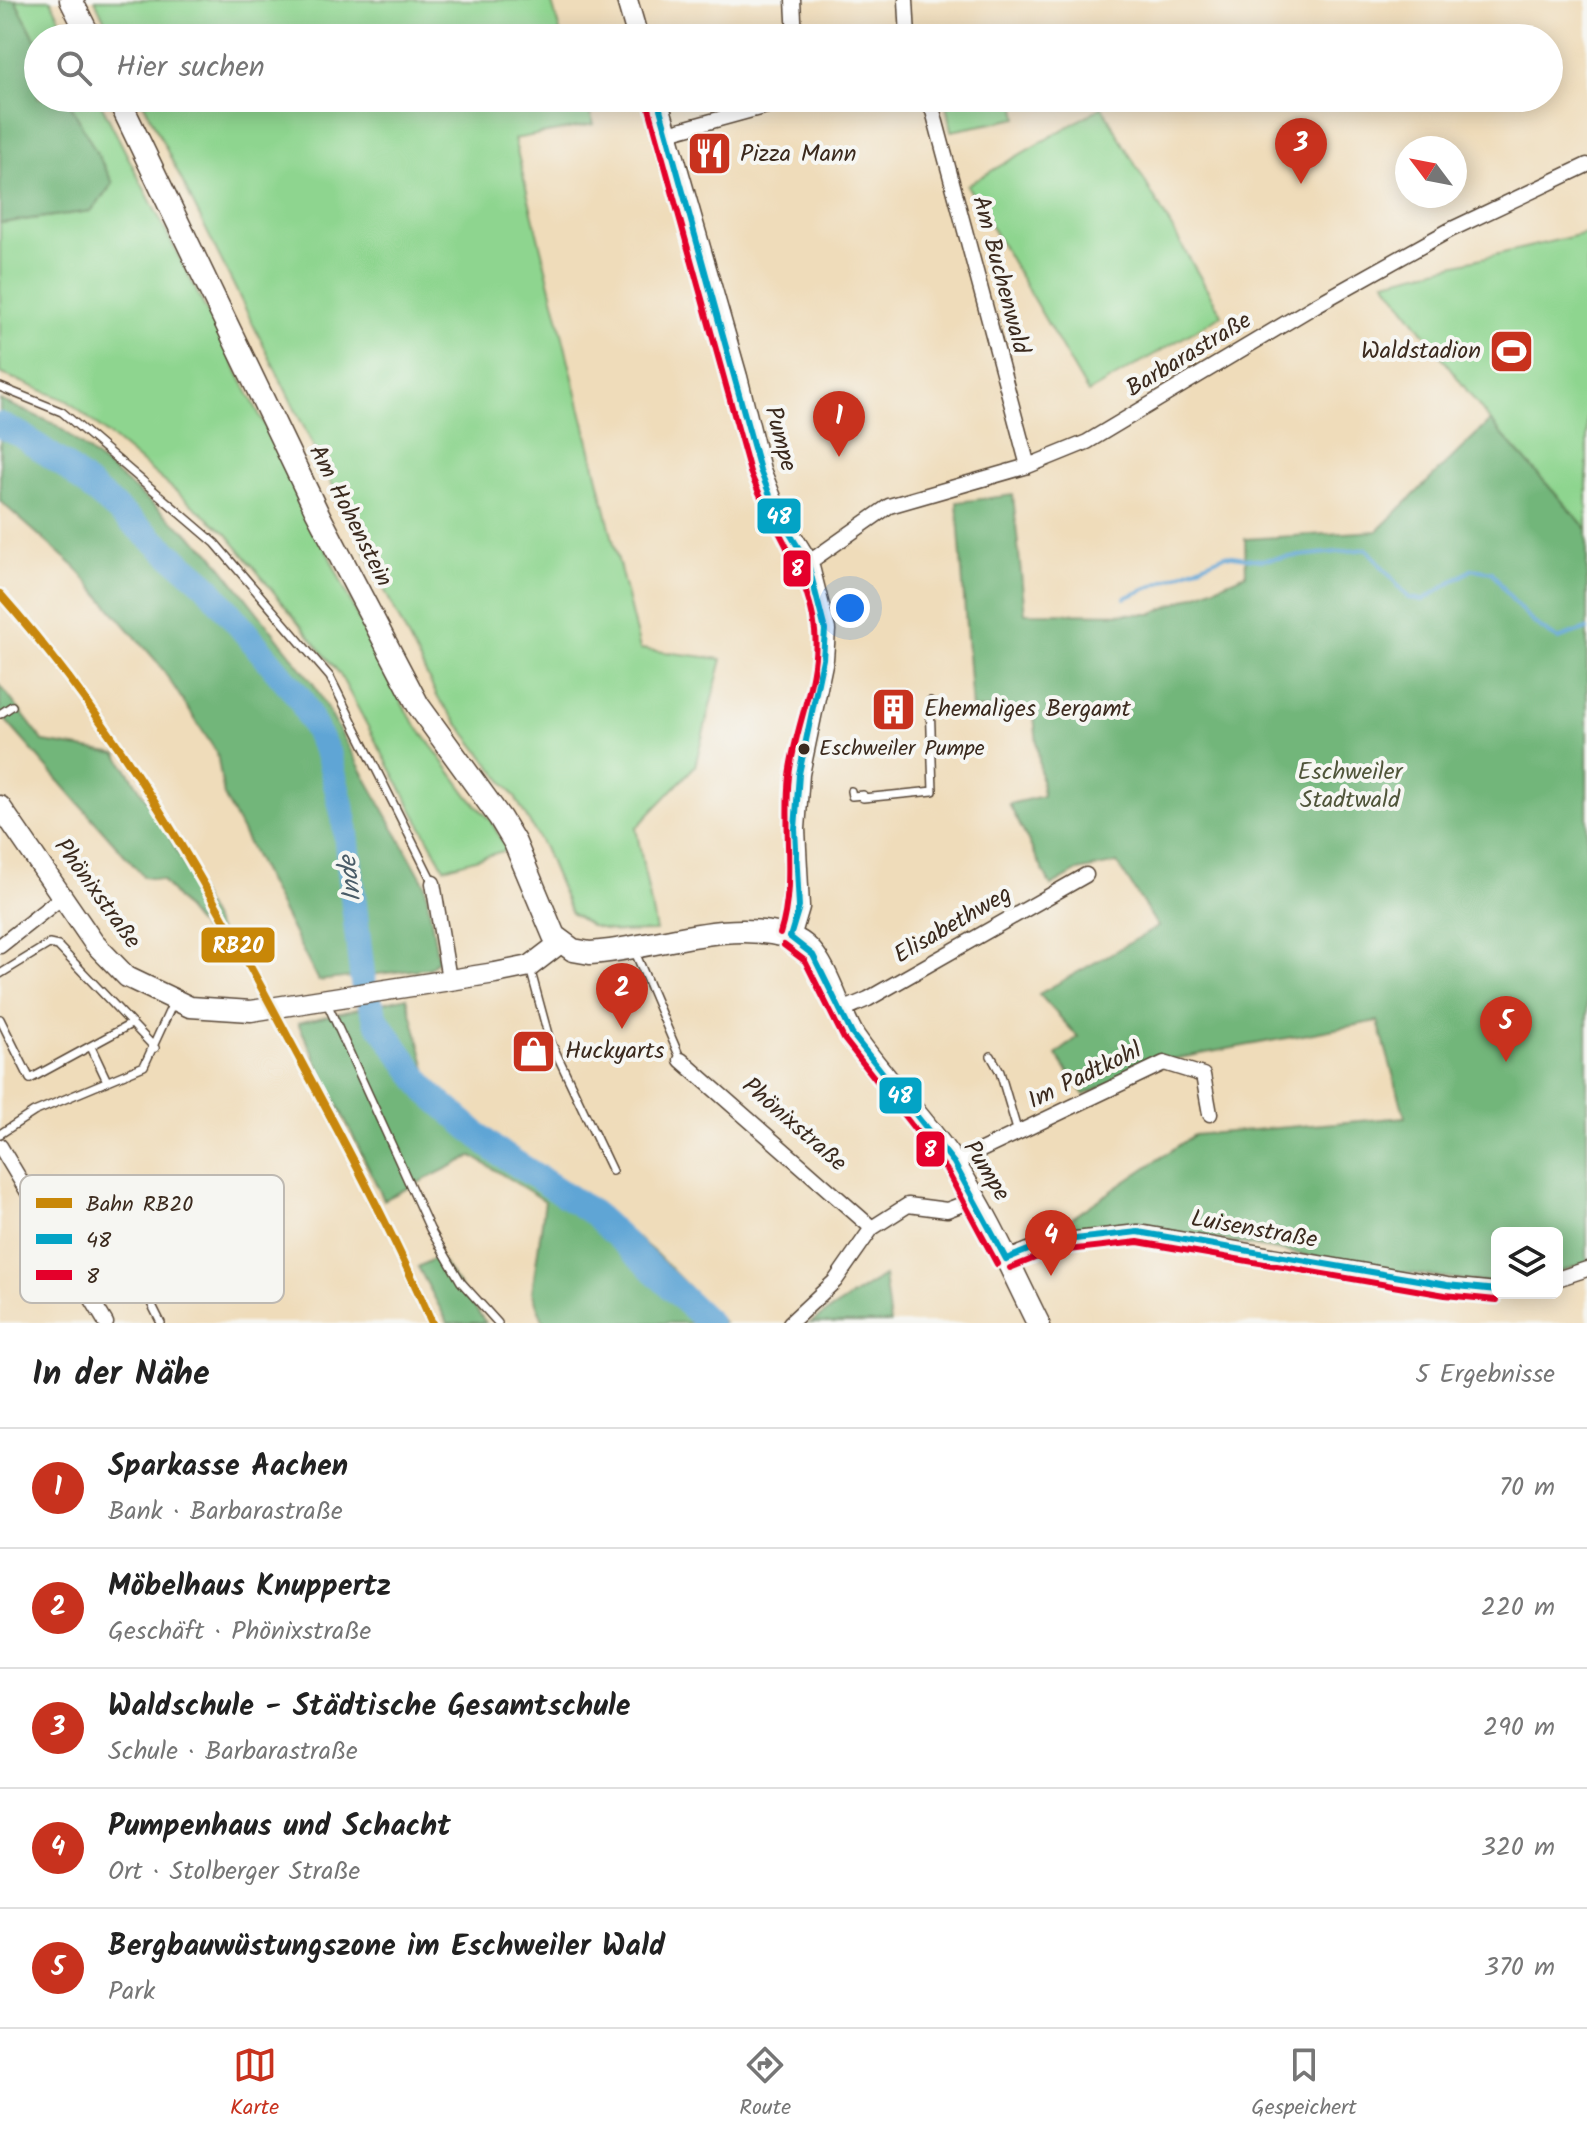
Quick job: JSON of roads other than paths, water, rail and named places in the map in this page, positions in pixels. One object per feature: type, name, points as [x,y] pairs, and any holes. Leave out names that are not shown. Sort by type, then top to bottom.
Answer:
[{"type":"main road","points":[[71,0],[83,24]]},
{"type":"main road","points":[[627,0],[634,24]]},
{"type":"main road","name":"Am Hohenstein","points":[[125,112],[317,512],[418,705],[515,843],[548,924],[560,943]]},
{"type":"main road","name":"Pumpe","points":[[661,112],[737,377],[760,470],[777,513],[808,563],[825,630],[823,659],[799,774],[795,847],[799,907],[790,937],[813,955],[840,1011],[873,1063],[954,1163],[976,1199],[1038,1323]]},
{"type":"main road","name":"Phönixstraße","points":[[0,806],[94,943],[127,977],[190,1007],[251,1011],[416,986],[530,966],[560,943]]},
{"type":"main road","points":[[560,943],[590,953],[634,948],[702,934],[755,933],[790,937]]},
{"type":"street","points":[[793,0],[794,24]]},
{"type":"street","points":[[906,0],[907,24]]},
{"type":"street","points":[[668,133],[745,112]]},
{"type":"street","name":"Am Buchenwald","points":[[933,112],[1028,466]]},
{"type":"street","name":"Barbarastraße","points":[[808,563],[889,506],[1028,466],[1087,442],[1316,305],[1450,230],[1587,165]]},
{"type":"street","name":"Elisabethweg","points":[[840,1011],[868,999],[1086,875]]},
{"type":"street","points":[[433,883],[449,979]]},
{"type":"street","points":[[0,946],[62,897]]},
{"type":"street","name":"Phönixstraße","points":[[681,1060],[872,1228]]},
{"type":"street","name":"Im Padtkohl","points":[[954,1163],[1164,1063],[1203,1075],[1210,1114]]},
{"type":"street","points":[[0,1146],[20,1179]]},
{"type":"street","points":[[790,1323],[835,1281],[872,1228],[908,1205],[947,1210],[976,1199]]},
{"type":"street","name":"Luisenstraße","points":[[1006,1259],[1048,1242],[1138,1232],[1433,1283],[1491,1289]]},
{"type":"street","points":[[1563,1277],[1587,1269]]},
{"type":"street","points":[[94,1303],[106,1323]]},
{"type":"lane","points":[[0,387],[62,412],[215,543],[330,677],[433,883]]},
{"type":"lane","points":[[851,791],[852,796],[863,795],[863,798],[933,791],[930,701]]},
{"type":"lane","points":[[0,714],[12,706]]},
{"type":"lane","points":[[0,974],[49,944],[58,946],[155,1048]]},
{"type":"lane","points":[[634,948],[681,1060]]},
{"type":"lane","points":[[530,966],[549,1038],[612,1171]]},
{"type":"lane","points":[[333,997],[430,1229],[461,1282],[498,1323]]},
{"type":"lane","points":[[0,1134],[34,1112],[144,1066],[155,1048],[174,1001]]},
{"type":"lane","points":[[0,1019],[30,1079],[131,1024]]},
{"type":"lane","points":[[91,1047],[107,1081]]},
{"type":"lane","points":[[991,1056],[1000,1072],[1018,1133]]},
{"type":"lane","points":[[151,1303],[161,1323]]},
{"type":"waterway","name":"Inde","points":[[0,425],[21,435],[63,464],[205,584],[300,698],[329,756],[344,817],[363,983],[377,1021],[427,1091],[494,1149],[593,1213],[709,1323]]},
{"type":"waterway","points":[[1125,598],[1225,555],[1260,560],[1367,549],[1409,598],[1423,600],[1473,569],[1492,572],[1521,610],[1547,633],[1558,639],[1587,629]]},
{"type":"rail line","name":"RB20","points":[[0,594],[84,698],[193,865],[346,1146],[432,1323]]},
{"type":"place","name":"Pizza Mann","points":[[709,154]]},
{"type":"place","name":"Waldschule - Städtische Gesamtschule","points":[[1301,184]]},
{"type":"place","name":"Waldstadion","points":[[1512,351]]},
{"type":"place","name":"Sparkasse Aachen","points":[[839,457]]},
{"type":"place","name":"Ehemaliges Bergamt","points":[[893,709]]},
{"type":"place","name":"Eschweiler Pumpe","points":[[804,749]]},
{"type":"place","name":"Möbelhaus Knuppertz","points":[[622,1029]]},
{"type":"place","name":"Huckyarts","points":[[534,1051]]},
{"type":"place","name":"Bergbauwüstungszone im Eschweiler Wald","points":[[1506,1062]]},
{"type":"place","name":"Pumpenhaus und Schacht","points":[[1051,1276]]},
{"type":"park label","name":"Eschweiler Stadtwald","points":[[1350,786]]}]
